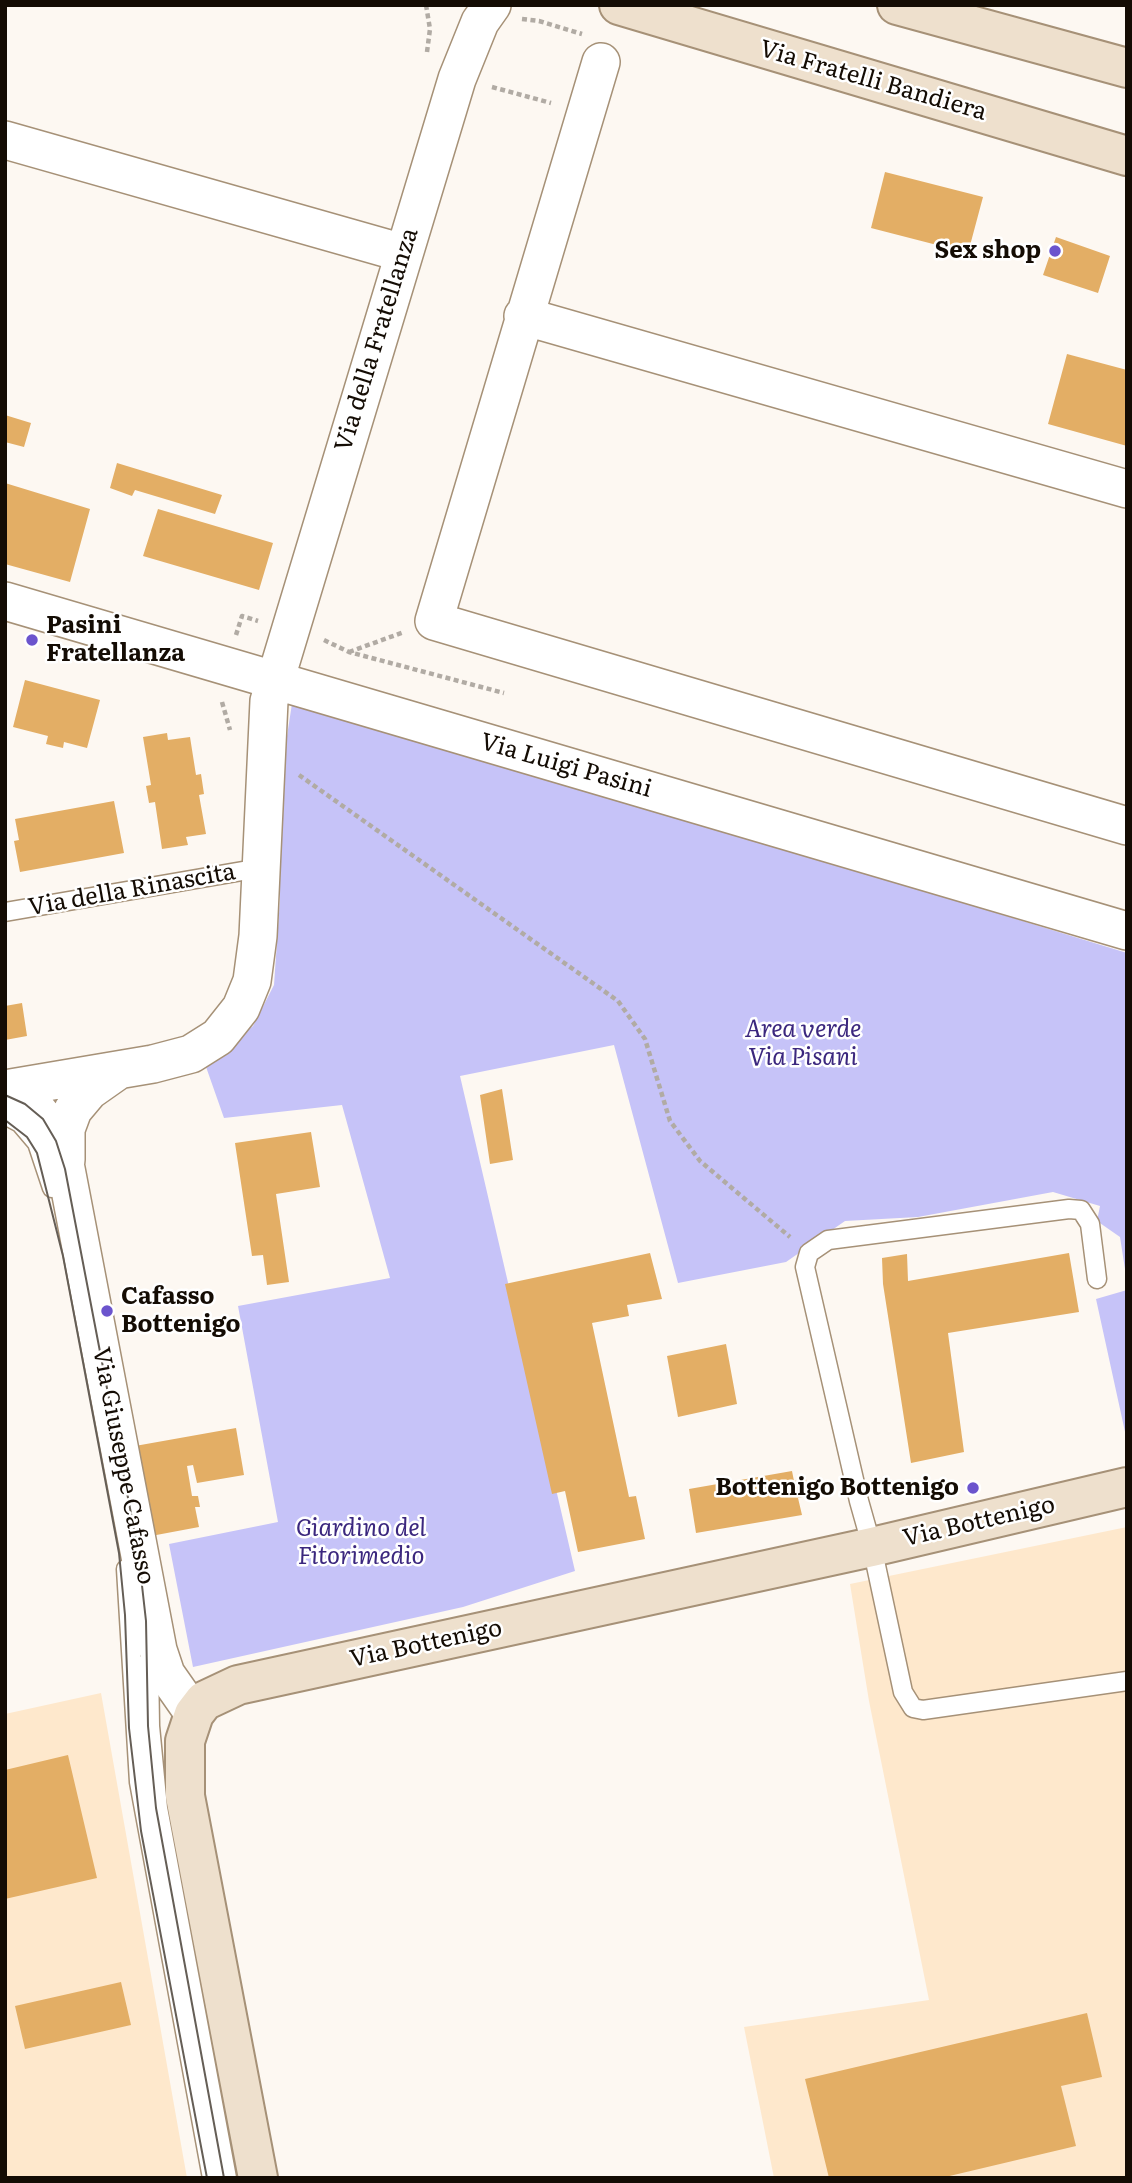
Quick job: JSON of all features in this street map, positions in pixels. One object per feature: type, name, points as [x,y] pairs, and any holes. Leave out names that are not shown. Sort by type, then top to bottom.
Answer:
[{"type":"street","name":"Via Fratelli Bandiera","points":[[619,5],[1127,156]]},
{"type":"street","points":[[897,5],[1127,68]]},
{"type":"street","name":"Via della Fratellanza","points":[[274,681],[457,79],[480,22],[502,12]]},
{"type":"street","points":[[593,48],[586,113],[523,316],[434,621],[1127,826]]},
{"type":"street","points":[[5,140],[403,253]]},
{"type":"street","points":[[523,316],[1127,489]]},
{"type":"street","name":"Via Luigi Pasini","points":[[5,601],[1127,931]]},
{"type":"street","name":"Via della Rinascita","points":[[9,1105],[120,1069],[191,1054],[218,1037],[233,1021],[248,993],[256,959],[267,714],[274,681]]},
{"type":"street","name":"Via della Rinascita","points":[[66,1168],[64,1138],[73,1110],[89,1091],[120,1069]]},
{"type":"street","points":[[9,1105],[27,1103],[44,1118],[58,1140],[66,1168]]},
{"type":"street","name":"Via Giuseppe Cafasso","points":[[66,1168],[162,1665],[194,1714]]},
{"type":"street","name":"Via Bottenigo","points":[[194,1714],[212,1695],[238,1685],[872,1547],[1127,1487]]},
{"type":"street","points":[[194,1714],[183,1758],[185,1796],[258,2178]]},
{"type":"lane","name":"Via della Rinascita","points":[[5,912],[260,868]]},
{"type":"lane","name":"Via Giuseppe Cafasso","points":[[9,1105],[42,1151],[68,1255],[124,1552],[132,1650],[134,1728],[144,1818],[212,2178]]},
{"type":"lane","points":[[1097,1279],[1090,1224],[1081,1210],[1069,1209],[828,1240],[809,1253],[805,1267],[859,1502],[872,1547],[903,1692],[913,1708],[923,1710],[1127,1681]]},
{"type":"lane","points":[[144,1576],[149,1621],[150,1726],[158,1808],[227,2178]]},
{"type":"path","points":[[425,62],[430,29],[426,5]]},
{"type":"path","points":[[502,12],[539,21],[593,48]]},
{"type":"path","points":[[488,85],[586,113]]},
{"type":"path","points":[[234,646],[242,616],[269,624]]},
{"type":"path","points":[[349,652],[434,621]]},
{"type":"path","points":[[320,639],[349,652],[504,693]]},
{"type":"path","points":[[221,697],[231,742]]},
{"type":"path","points":[[290,768],[618,1001],[645,1039],[670,1121],[700,1161],[809,1253]]},
{"type":"shaded area","points":[[1127,1527],[1127,2178],[774,2178],[744,2027],[929,2000],[869,1701],[850,1584]]},
{"type":"shaded area","points":[[101,1693],[187,2178],[5,2178],[5,1714]]},
{"type":"green space","name":"Area verde Via Pisani","points":[[293,697],[1127,953],[1127,1282],[1120,1237],[1097,1221],[1100,1206],[1053,1192],[918,1217],[845,1221],[786,1262],[678,1283],[614,1045],[460,1076],[575,1571],[463,1607],[193,1667],[169,1544],[278,1522],[238,1306],[390,1278],[342,1105],[224,1118],[205,1064],[253,1026],[274,985],[280,899],[279,788]]},
{"type":"green space","points":[[1127,1290],[1127,1441],[1096,1299]]},
{"type":"building","points":[[885,172],[983,197],[968,253],[871,228]]},
{"type":"building","points":[[1056,237],[1110,256],[1098,293],[1043,275]]},
{"type":"building","points":[[1067,354],[1127,370],[1127,446],[1048,424]]},
{"type":"building","points":[[5,415],[31,423],[24,447],[5,442]]},
{"type":"building","points":[[117,463],[222,495],[215,514],[135,490],[132,496],[110,488]]},
{"type":"building","points":[[5,483],[90,509],[70,582],[5,564]]},
{"type":"building","points":[[158,509],[273,543],[259,590],[143,556]]},
{"type":"building","points":[[25,680],[100,700],[87,748],[64,742],[63,748],[46,744],[48,736],[13,727]]},
{"type":"building","points":[[167,733],[168,740],[190,737],[196,775],[201,774],[204,794],[199,795],[206,834],[186,837],[188,845],[162,849],[155,802],[149,803],[146,786],[151,785],[143,737]]},
{"type":"building","points":[[114,801],[124,853],[20,872],[14,841],[19,840],[15,819]]},
{"type":"building","points":[[22,1003],[27,1036],[5,1040],[5,1006]]},
{"type":"building","points":[[502,1089],[513,1160],[490,1164],[480,1095]]},
{"type":"building","points":[[311,1132],[320,1187],[276,1194],[289,1282],[267,1285],[263,1255],[252,1256],[235,1143]]},
{"type":"building","points":[[650,1253],[662,1299],[627,1305],[629,1316],[592,1323],[629,1497],[636,1496],[645,1539],[578,1552],[565,1491],[552,1494],[505,1284]]},
{"type":"building","points":[[1069,1253],[1079,1312],[948,1333],[964,1452],[911,1463],[883,1284],[882,1258],[907,1254],[908,1281]]},
{"type":"building","points":[[726,1344],[737,1404],[678,1417],[667,1356]]},
{"type":"building","points":[[236,1428],[244,1475],[197,1483],[193,1465],[187,1466],[192,1496],[198,1496],[200,1507],[195,1507],[199,1527],[151,1536],[135,1446]]},
{"type":"building","points":[[792,1471],[794,1481],[806,1479],[809,1496],[798,1498],[802,1515],[696,1533],[689,1489]]},
{"type":"building","points":[[68,1755],[97,1878],[5,1899],[5,1770]]},
{"type":"building","points":[[121,1982],[131,2025],[25,2049],[15,2006]]},
{"type":"building","points":[[1087,2013],[1102,2077],[1061,2086],[1076,2146],[941,2178],[829,2178],[805,2079]]},
{"type":"tram line","points":[[5,1095],[25,1104],[43,1119],[56,1141],[65,1169],[138,1550],[146,1621],[148,1726],[156,1808],[224,2178]]},
{"type":"tram line","points":[[5,1120],[27,1137],[37,1153],[63,1256],[119,1553],[125,1615],[129,1728],[141,1831],[207,2178]]},
{"type":"place","name":"Sex shop","points":[[1055,251]]},
{"type":"place","name":"Pasini Fratellanza","points":[[32,640]]},
{"type":"place","name":"Cafasso Bottenigo","points":[[107,1311]]},
{"type":"place","name":"Bottenigo Bottenigo","points":[[973,1488]]},
{"type":"park label","name":"Giardino del Fitorimedio","points":[[361,1543]]}]
